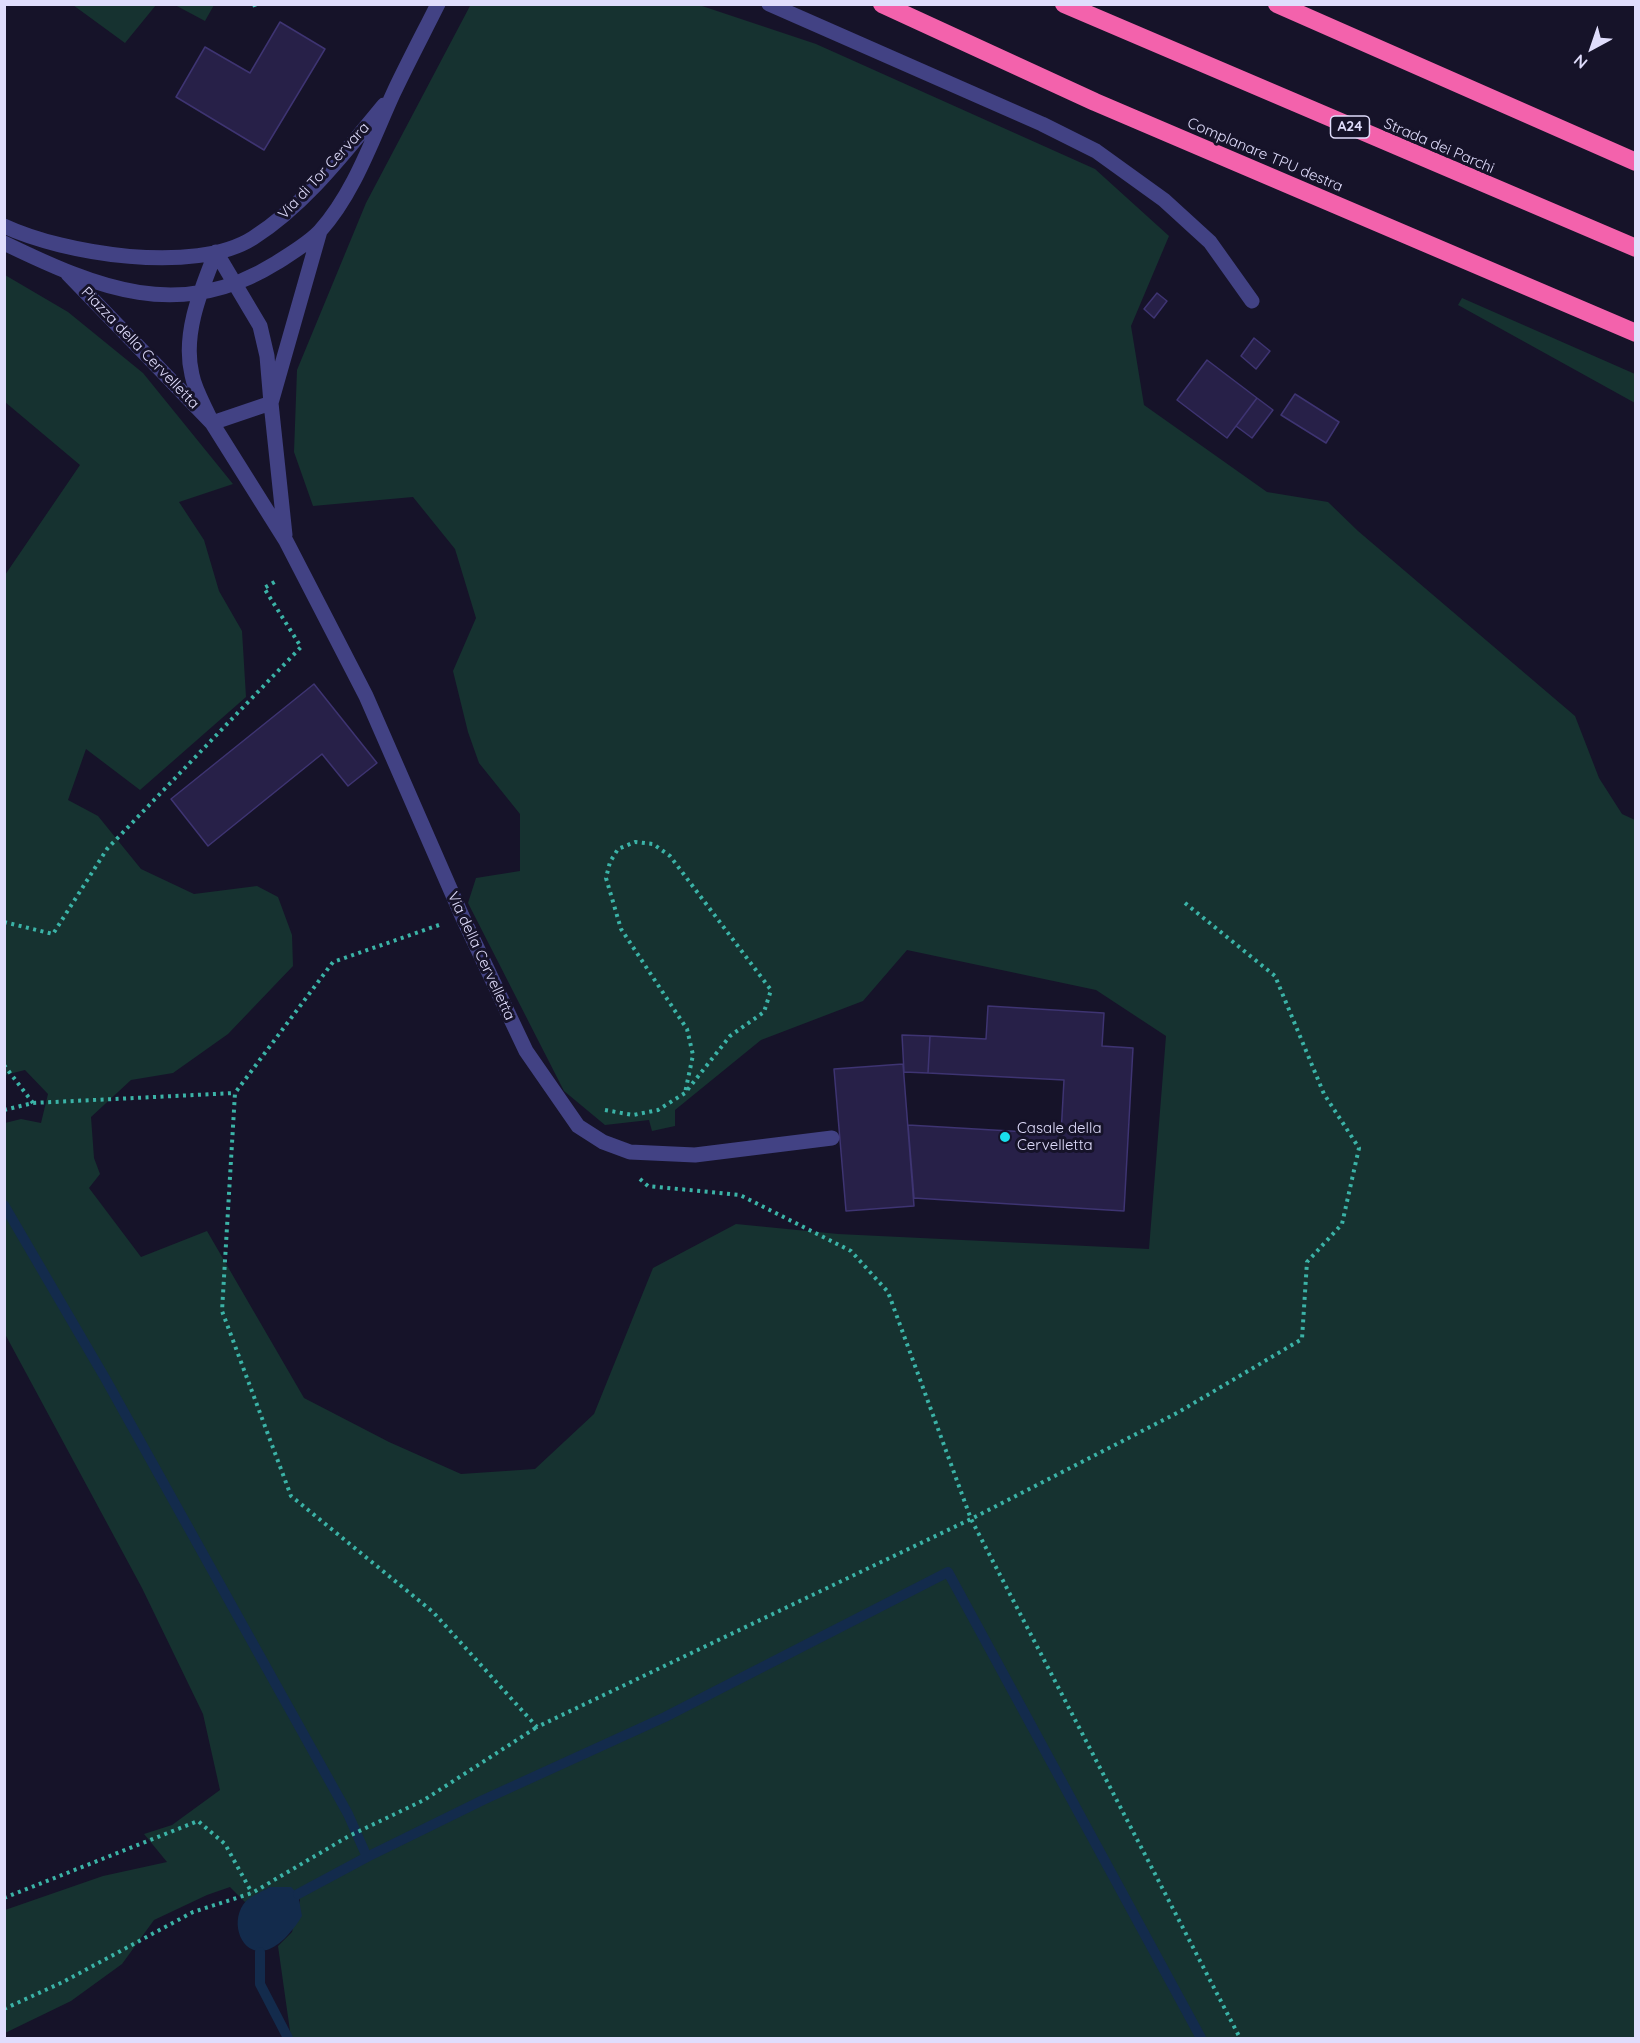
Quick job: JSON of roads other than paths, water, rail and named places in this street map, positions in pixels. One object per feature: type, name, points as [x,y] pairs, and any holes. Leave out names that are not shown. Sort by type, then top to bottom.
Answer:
[{"type":"highway","name":"Complanare TPU destra","points":[[882,4],[1095,102],[1635,333]]},
{"type":"highway","name":"Strada dei Parchi","points":[[1064,4],[1635,249]]},
{"type":"highway","points":[[1277,4],[1635,162]]},
{"type":"street","name":"Via di Tor Cervara","points":[[4,243],[68,274],[132,293],[199,294],[237,284],[286,257],[320,231],[354,180],[379,132],[392,96],[438,4]]},
{"type":"street","points":[[769,4],[1042,124],[1096,151],[1164,200],[1210,242],[1252,301]]},
{"type":"street","name":"Via di Tor Cervara","points":[[4,226],[84,250],[124,255],[170,258],[216,252],[251,240],[273,224],[308,192],[392,96]]},
{"type":"street","points":[[271,403],[320,231]]},
{"type":"street","points":[[216,252],[260,326],[267,356],[286,541]]},
{"type":"street","name":"Piazza della Cervelletta","points":[[216,252],[199,294],[190,334],[192,375],[212,423],[286,541]]},
{"type":"street","name":"Piazza della Cervelletta","points":[[68,274],[212,423]]},
{"type":"street","points":[[212,423],[271,403]]},
{"type":"street","name":"Via della Cervelletta","points":[[286,541],[366,696],[462,916],[526,1051],[578,1126],[603,1143],[630,1152],[695,1155],[832,1138]]},
{"type":"water","points":[[270,1887],[291,1887],[298,1894],[302,1916],[285,1938],[270,1949],[257,1951],[247,1946],[241,1937],[238,1925],[239,1912],[248,1899]]},
{"type":"waterway","points":[[4,1205],[105,1378],[348,1814],[367,1857],[298,1894]]},
{"type":"waterway","points":[[367,1857],[483,1800],[665,1717],[948,1572],[1201,2038]]},
{"type":"waterway","points":[[260,1952],[260,1984],[288,2038]]},
{"type":"place","name":"Casale della Cervelletta","points":[[1005,1137]]}]
